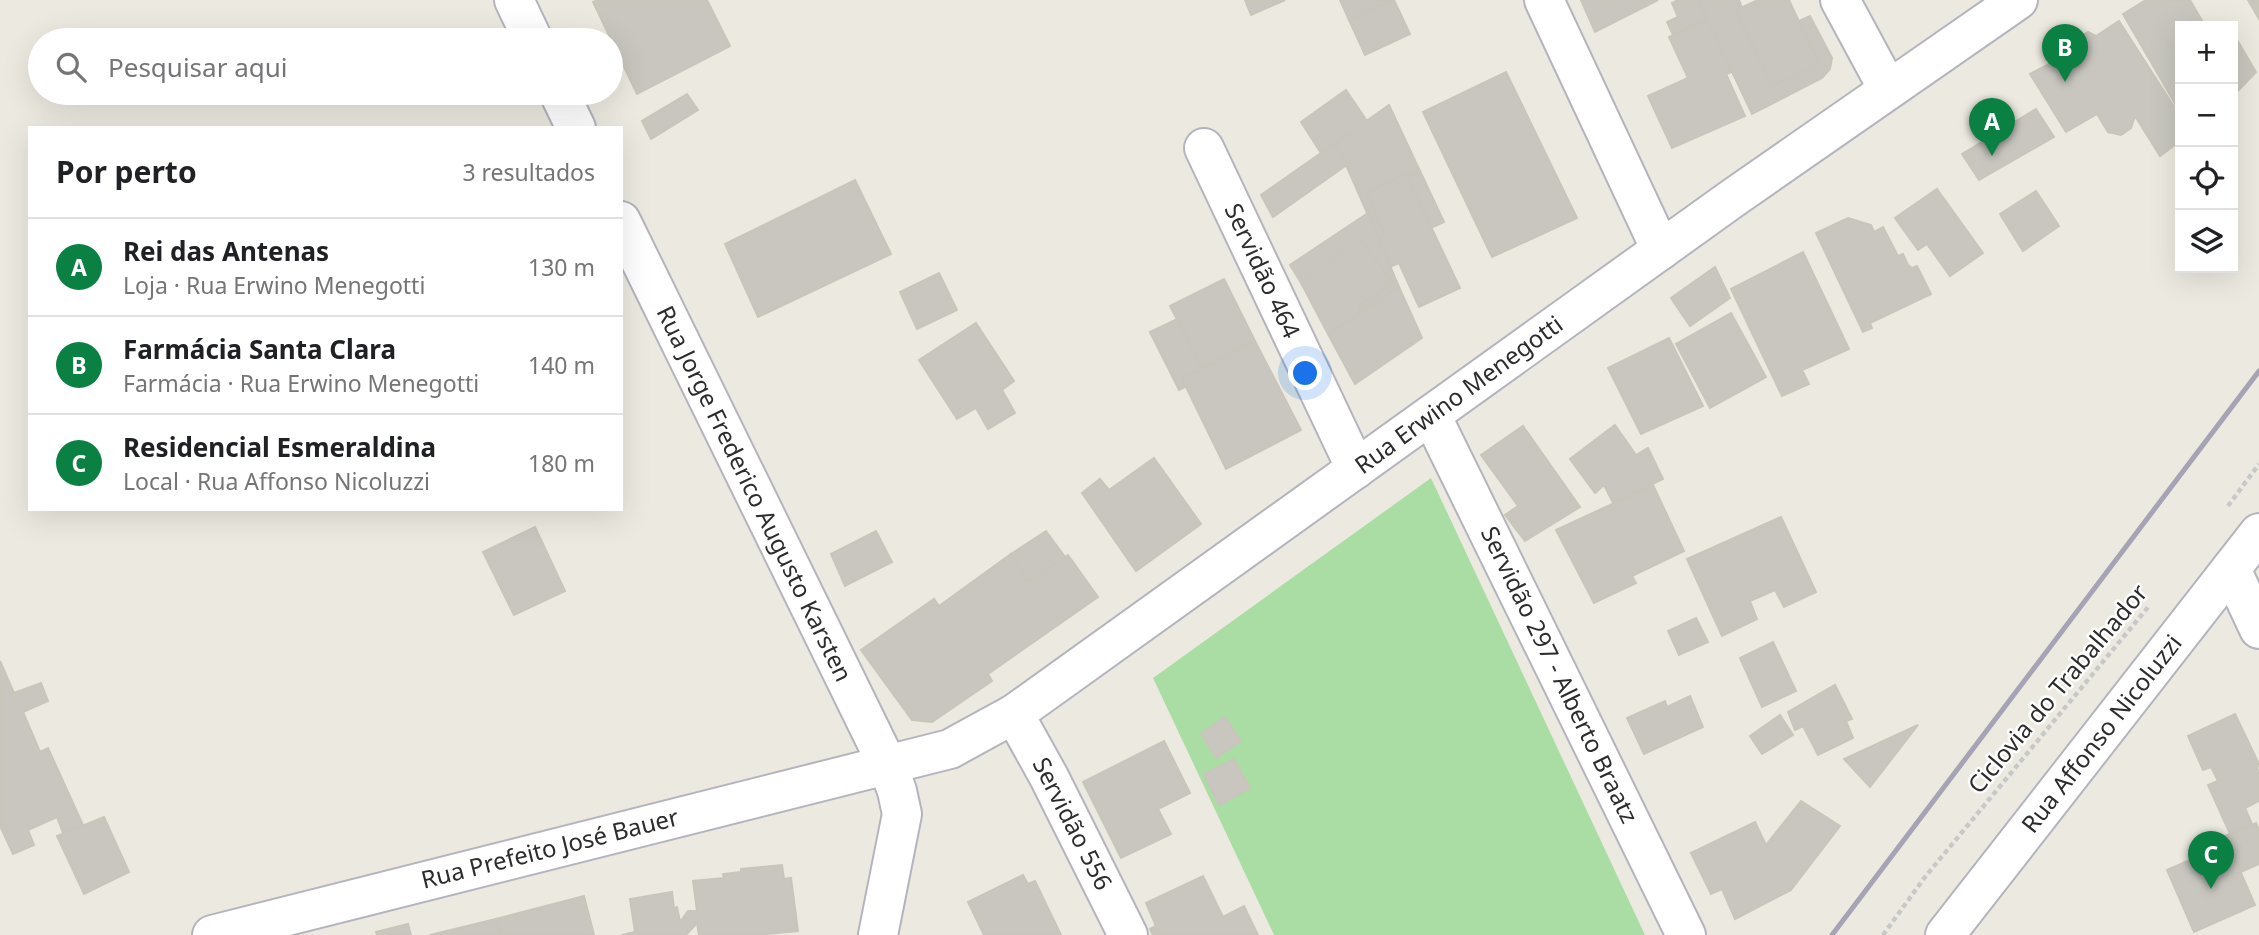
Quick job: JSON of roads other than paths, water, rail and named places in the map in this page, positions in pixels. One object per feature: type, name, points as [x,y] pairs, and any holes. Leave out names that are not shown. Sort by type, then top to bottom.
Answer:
[{"type":"street","points":[[514,0],[527,28]]},
{"type":"street","points":[[1544,0],[1661,250]]},
{"type":"street","points":[[1840,0],[1888,89]]},
{"type":"street","name":"Rua Erwino Menegotti","points":[[888,766],[950,749],[1014,714],[1661,250],[2018,0]]},
{"type":"street","points":[[565,105],[575,126]]},
{"type":"street","name":"Servidão 464","points":[[1204,148],[1356,469]]},
{"type":"street","name":"Rua Jorge Frederico Augusto Karsten","points":[[623,225],[888,766],[897,790],[902,814],[878,935]]},
{"type":"street","name":"Servidão 297 - Alberto Braatz","points":[[1431,415],[1686,935]]},
{"type":"street","name":"Rua Affonso Nicoluzzi","points":[[1958,928],[2259,533]]},
{"type":"street","points":[[2231,569],[2259,629]]},
{"type":"street","name":"Servidão 556","points":[[1014,714],[1049,777],[1128,935]]},
{"type":"street","name":"Rua Prefeito José Bauer","points":[[212,935],[888,766]]},
{"type":"railway","points":[[1832,935],[2259,371]]},
{"type":"place","name":"Farmácia Santa Clara","points":[[2065,82]]},
{"type":"place","name":"Rei das Antenas","points":[[1992,156]]},
{"type":"place","name":"Residencial Esmeraldina","points":[[2211,889]]}]
